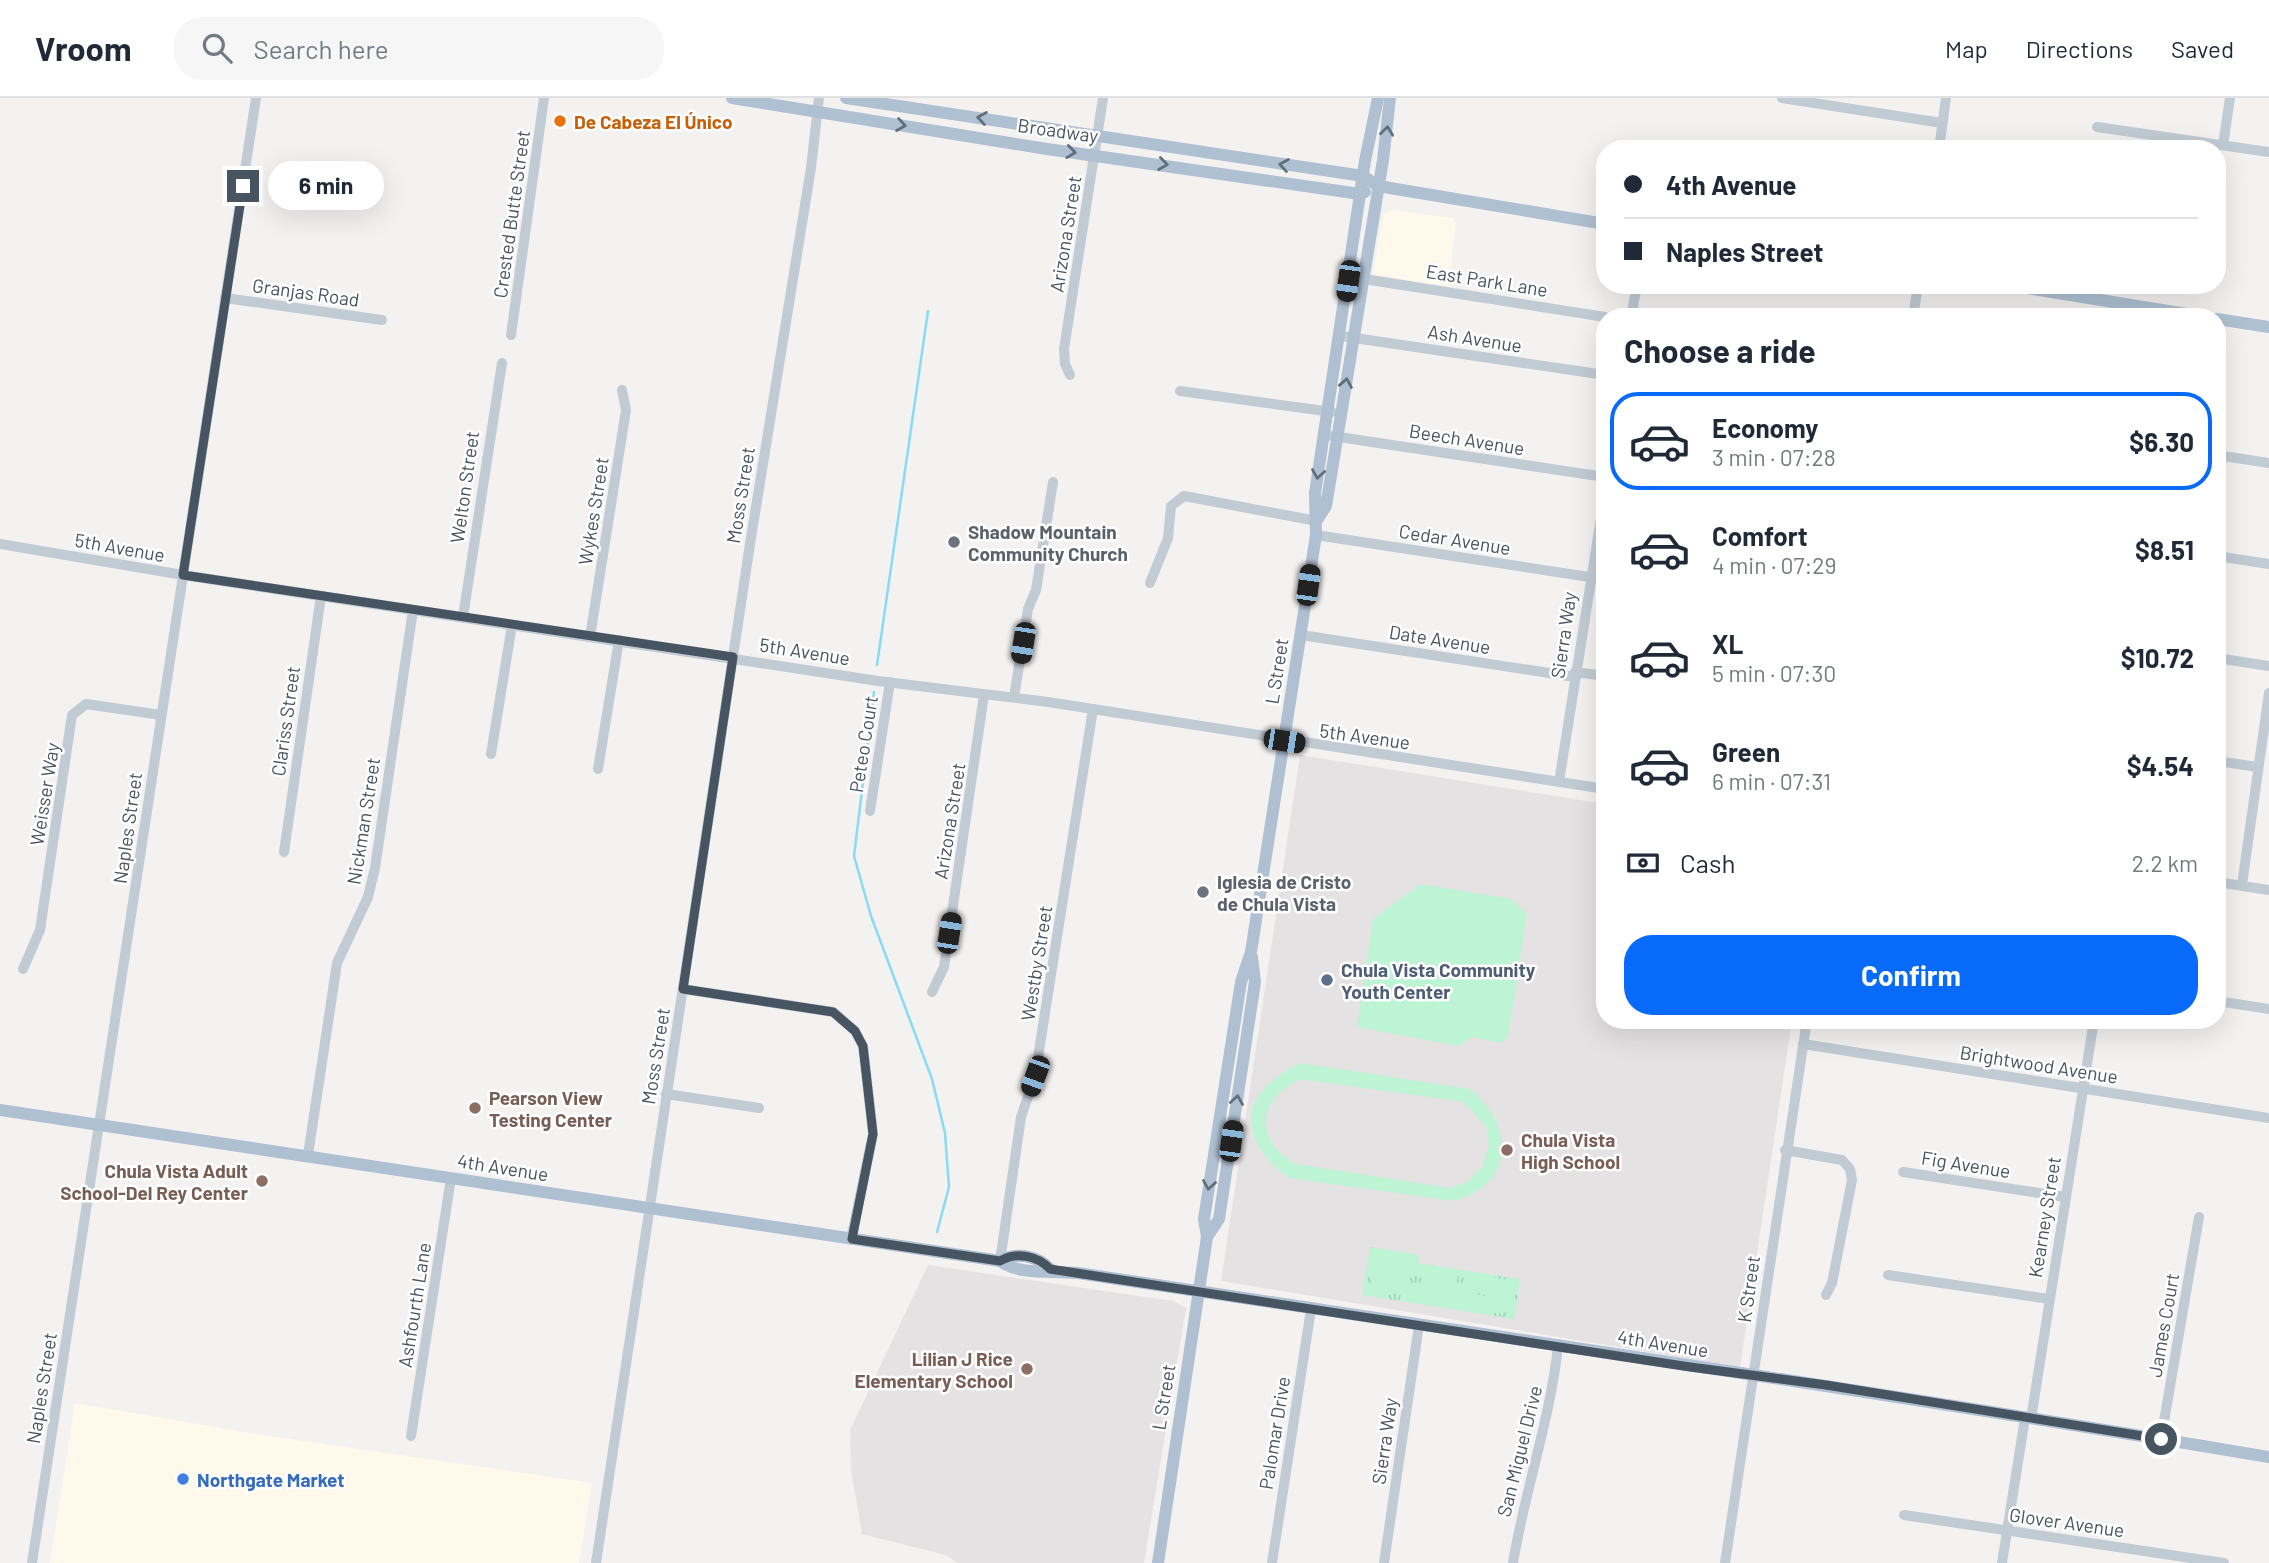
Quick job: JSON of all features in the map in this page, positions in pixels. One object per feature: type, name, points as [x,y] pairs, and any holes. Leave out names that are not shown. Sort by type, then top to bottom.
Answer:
[{"type":"main road","name":"Broadway","points":[[732,98],[818,105],[1095,155],[1360,194]]},
{"type":"main road","name":"Broadway","points":[[846,98],[1363,176],[1378,186],[1596,222]]},
{"type":"main road","name":"L Street","points":[[1158,1563],[1207,1237],[1204,1219],[1241,982],[1251,952],[1317,520],[1326,506],[1330,435],[1347,337],[1360,194],[1378,98]]},
{"type":"main road","name":"L Street","points":[[1347,337],[1364,279],[1390,98]]},
{"type":"main road","points":[[1360,194],[1378,186]]},
{"type":"main road","points":[[2063,294],[2150,308]]},
{"type":"main road","points":[[2226,320],[2269,327]]},
{"type":"main road","name":"4th Avenue","points":[[0,1110],[1000,1261],[1010,1255],[1041,1260],[1050,1269],[2269,1457]]},
{"type":"street","name":"Naples Street","points":[[32,1563],[256,98]]},
{"type":"street","name":"Crested Butte Street","points":[[511,335],[544,98]]},
{"type":"street","name":"Arizona Street","points":[[1070,374],[1065,364],[1064,349],[1103,98]]},
{"type":"street","points":[[1782,98],[1942,123]]},
{"type":"street","points":[[1939,140],[1946,98]]},
{"type":"street","points":[[2224,140],[2230,98]]},
{"type":"street","name":"Moss Street","points":[[596,1563],[733,657],[788,319],[818,105]]},
{"type":"street","points":[[2097,127],[2188,140]]},
{"type":"street","points":[[2226,145],[2269,152]]},
{"type":"street","name":"East Park Lane","points":[[1364,279],[1596,316]]},
{"type":"street","name":"Granjas Road","points":[[226,298],[382,320]]},
{"type":"street","name":"Ash Avenue","points":[[1347,337],[1596,374]]},
{"type":"street","name":"Welton Street","points":[[463,617],[502,363]]},
{"type":"street","name":"Wykes Street","points":[[590,637],[626,410],[622,390]]},
{"type":"street","points":[[1180,391],[1334,412]]},
{"type":"street","name":"Beech Avenue","points":[[1330,435],[1596,476]]},
{"type":"street","points":[[2226,456],[2269,463]]},
{"type":"street","points":[[1014,697],[1028,609],[1036,590],[1053,482]]},
{"type":"street","points":[[1150,583],[1168,538],[1171,506],[1184,496],[1317,520]]},
{"type":"street","name":"Cedar Avenue","points":[[1316,535],[1589,577]]},
{"type":"street","name":"Sierra Way","points":[[1559,782],[1596,543]]},
{"type":"street","name":"5th Avenue","points":[[0,544],[183,575],[890,682],[1014,697],[1596,788]]},
{"type":"street","points":[[2226,557],[2269,564]]},
{"type":"street","name":"Clariss Street","points":[[284,852],[321,596]]},
{"type":"street","name":"Nickman Street","points":[[307,1155],[337,963],[368,897],[375,869],[413,610]]},
{"type":"street","points":[[491,754],[512,625]]},
{"type":"street","name":"Date Avenue","points":[[1301,635],[1575,675],[1596,676]]},
{"type":"street","points":[[598,769],[619,640]]},
{"type":"street","points":[[2226,659],[2269,666]]},
{"type":"street","name":"Peteo Court","points":[[870,811],[890,682]]},
{"type":"street","points":[[2242,885],[2269,693]]},
{"type":"street","name":"Arizona Street","points":[[932,992],[944,963],[985,695]]},
{"type":"street","name":"Weisser Way","points":[[23,969],[40,930],[72,715],[86,704],[161,715]]},
{"type":"street","name":"Westby Street","points":[[1000,1261],[1021,1117],[1035,1076],[1093,709]]},
{"type":"street","points":[[2226,762],[2258,767]]},
{"type":"street","points":[[2226,883],[2269,890]]},
{"type":"street","points":[[683,989],[833,1012],[855,1031],[863,1046],[873,1134],[852,1239]]},
{"type":"street","points":[[2226,1002],[2269,1009]]},
{"type":"street","name":"K Street","points":[[1725,1563],[1785,1150],[1806,1029]]},
{"type":"street","name":"Kearney Street","points":[[2002,1563],[2092,1029]]},
{"type":"street","name":"Brightwood Avenue","points":[[1803,1044],[2269,1118]]},
{"type":"street","points":[[666,1094],[759,1108]]},
{"type":"street","points":[[1785,1150],[1842,1160],[1850,1169],[1852,1180],[1832,1283],[1826,1294]]},
{"type":"street","name":"Fig Avenue","points":[[1903,1172],[2065,1197]]},
{"type":"street","name":"Ashfourth Lane","points":[[411,1436],[452,1178]]},
{"type":"street","name":"James Court","points":[[2161,1439],[2199,1217]]},
{"type":"street","points":[[1888,1275],[2049,1298]]},
{"type":"street","name":"Palomar Drive","points":[[1272,1563],[1311,1309]]},
{"type":"street","name":"Sierra Way","points":[[1384,1563],[1419,1325]]},
{"type":"street","name":"San Miguel Drive","points":[[1513,1563],[1524,1501],[1550,1411],[1559,1346]]},
{"type":"street","name":"Glover Avenue","points":[[1904,1516],[2224,1563]]},
{"type":"shaded area","points":[[1393,210],[1453,218],[1456,223],[1448,287],[1373,274],[1383,215]]},
{"type":"shaded area","name":"Chula Vista High School","points":[[1300,755],[1596,803],[1596,1029],[1791,1029],[1740,1367],[1221,1281]]},
{"type":"shaded area","name":"Lilian J Rice Elementary School","points":[[928,1265],[1173,1301],[1186,1308],[1144,1563],[958,1563],[946,1555],[862,1534],[851,1470],[850,1430]]},
{"type":"shaded area","points":[[75,1403],[256,1434],[592,1483],[579,1563],[50,1563]]},
{"type":"green space","points":[[1421,884],[1511,899],[1527,914],[1508,1037],[1501,1043],[1473,1037],[1458,1046],[1357,1027],[1373,919]]},
{"type":"green space","points":[[1298,1064],[1470,1089],[1485,1104],[1501,1136],[1502,1153],[1498,1168],[1488,1182],[1473,1193],[1453,1201],[1290,1178],[1265,1156],[1252,1130],[1251,1117],[1263,1090]],"holes":[[[1300,1079],[1464,1102],[1487,1128],[1489,1146],[1482,1167],[1467,1182],[1451,1188],[1295,1164],[1281,1154],[1267,1131],[1268,1109],[1275,1098]]]},
{"type":"green space","points":[[1370,1247],[1419,1255],[1418,1263],[1520,1279],[1514,1319],[1362,1295]]},
{"type":"green space","points":[[1377,1255],[1409,1260],[1407,1275],[1374,1270]]},
{"type":"green space","points":[[1426,1268],[1458,1273],[1456,1288],[1423,1282]]},
{"type":"green space","points":[[1373,1275],[1406,1280],[1404,1295],[1371,1290]]},
{"type":"green space","points":[[1476,1275],[1508,1280],[1506,1295],[1473,1290]]},
{"type":"green space","points":[[1423,1286],[1455,1291],[1453,1306],[1421,1301]]},
{"type":"green space","points":[[1473,1294],[1505,1299],[1503,1314],[1470,1309]]},
{"type":"waterway","points":[[877,665],[928,311]]},
{"type":"waterway","points":[[874,692],[854,856],[871,916],[932,1079],[945,1133],[949,1187],[937,1232]]},
{"type":"place","name":"De Cabeza El Único","points":[[560,121]]},
{"type":"place","name":"Shadow Mountain Community Church","points":[[954,542]]},
{"type":"place","name":"Iglesia de Cristo de Chula Vista","points":[[1203,892]]},
{"type":"place","name":"Chula Vista Community Youth Center","points":[[1327,980]]},
{"type":"place","name":"Pearson View Testing Center","points":[[475,1108]]},
{"type":"place","name":"Chula Vista High School","points":[[1507,1150]]},
{"type":"place","name":"Chula Vista Adult School-Del Rey Center","points":[[262,1181]]},
{"type":"place","name":"Lilian J Rice Elementary School","points":[[1027,1369]]},
{"type":"place","name":"Northgate Market","points":[[183,1479]]},
{"type":"route","points":[[243,186],[183,575],[733,657],[683,989],[833,1012],[855,1031],[863,1046],[873,1134],[852,1239],[1000,1261],[1010,1255],[1041,1260],[1050,1269],[1690,1367],[1826,1385],[2161,1439]]}]
